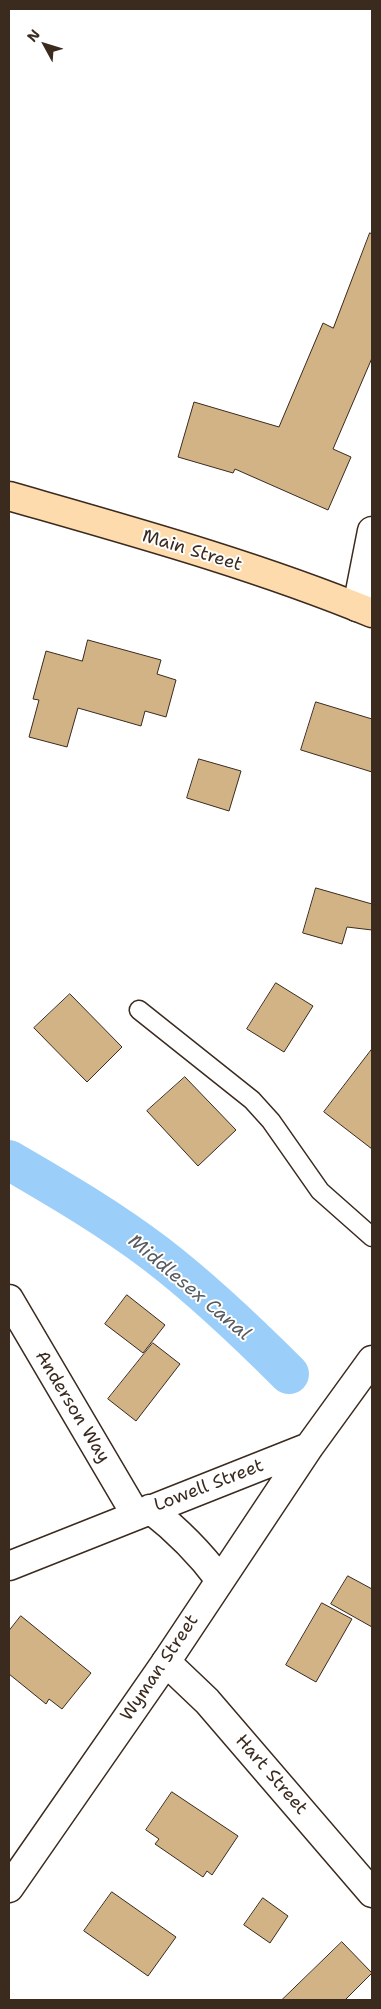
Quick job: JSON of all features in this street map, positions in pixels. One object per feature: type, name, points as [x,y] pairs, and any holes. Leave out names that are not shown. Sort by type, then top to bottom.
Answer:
[{"type":"main road","name":"Main Street","points":[[10,502],[178,546],[309,589],[364,610]]},
{"type":"street","points":[[364,610],[372,532]]},
{"type":"street","name":"Anderson Way","points":[[9,1300],[143,1512]]},
{"type":"street","points":[[309,1447],[372,1360]]},
{"type":"street","name":"Lowell Street","points":[[9,1566],[309,1447]]},
{"type":"street","name":"Wyman Street","points":[[9,1888],[166,1662],[309,1447]]},
{"type":"street","points":[[143,1512],[170,1524],[220,1580]]},
{"type":"street","name":"Hart Street","points":[[166,1662],[207,1701],[372,1893]]},
{"type":"lane","points":[[139,1010],[252,1100],[271,1121],[320,1191],[372,1237]]},
{"type":"building","points":[[370,233],[372,234],[372,358],[333,449],[351,457],[328,510],[235,469],[233,473],[178,457],[194,402],[279,427],[323,323],[333,328]]},
{"type":"building","points":[[88,640],[161,660],[157,674],[176,680],[166,717],[145,711],[141,726],[78,708],[67,747],[29,737],[39,700],[33,699],[46,651],[82,661]]},
{"type":"building","points":[[316,702],[372,719],[372,772],[301,750]]},
{"type":"building","points":[[199,759],[241,771],[229,811],[187,798]]},
{"type":"building","points":[[316,888],[372,904],[372,930],[347,927],[342,944],[303,933]]},
{"type":"building","points":[[276,983],[313,1006],[284,1052],[247,1029]]},
{"type":"building","points":[[70,994],[122,1047],[87,1082],[34,1028]]},
{"type":"building","points":[[372,1049],[372,1149],[324,1112]]},
{"type":"building","points":[[185,1077],[236,1130],[198,1166],[147,1111]]},
{"type":"building","points":[[127,1295],[165,1325],[143,1353],[105,1324]]},
{"type":"building","points":[[153,1343],[180,1364],[136,1421],[108,1399]]},
{"type":"building","points":[[348,1576],[372,1589],[372,1627],[331,1604]]},
{"type":"building","points":[[322,1603],[352,1619],[316,1682],[286,1665]]},
{"type":"building","points":[[21,1616],[91,1673],[62,1709],[49,1699],[46,1704],[9,1674],[9,1631]]},
{"type":"building","points":[[172,1792],[238,1836],[212,1875],[207,1871],[203,1877],[155,1844],[159,1839],[146,1830]]},
{"type":"building","points":[[112,1892],[176,1937],[148,1976],[84,1931]]},
{"type":"building","points":[[263,1898],[288,1916],[270,1943],[244,1925]]},
{"type":"building","points":[[342,1942],[372,1973],[345,2000],[282,2000]]},
{"type":"waterway","name":"Middlesex Canal","points":[[9,1160],[65,1193],[139,1241],[191,1282],[289,1374]]}]
